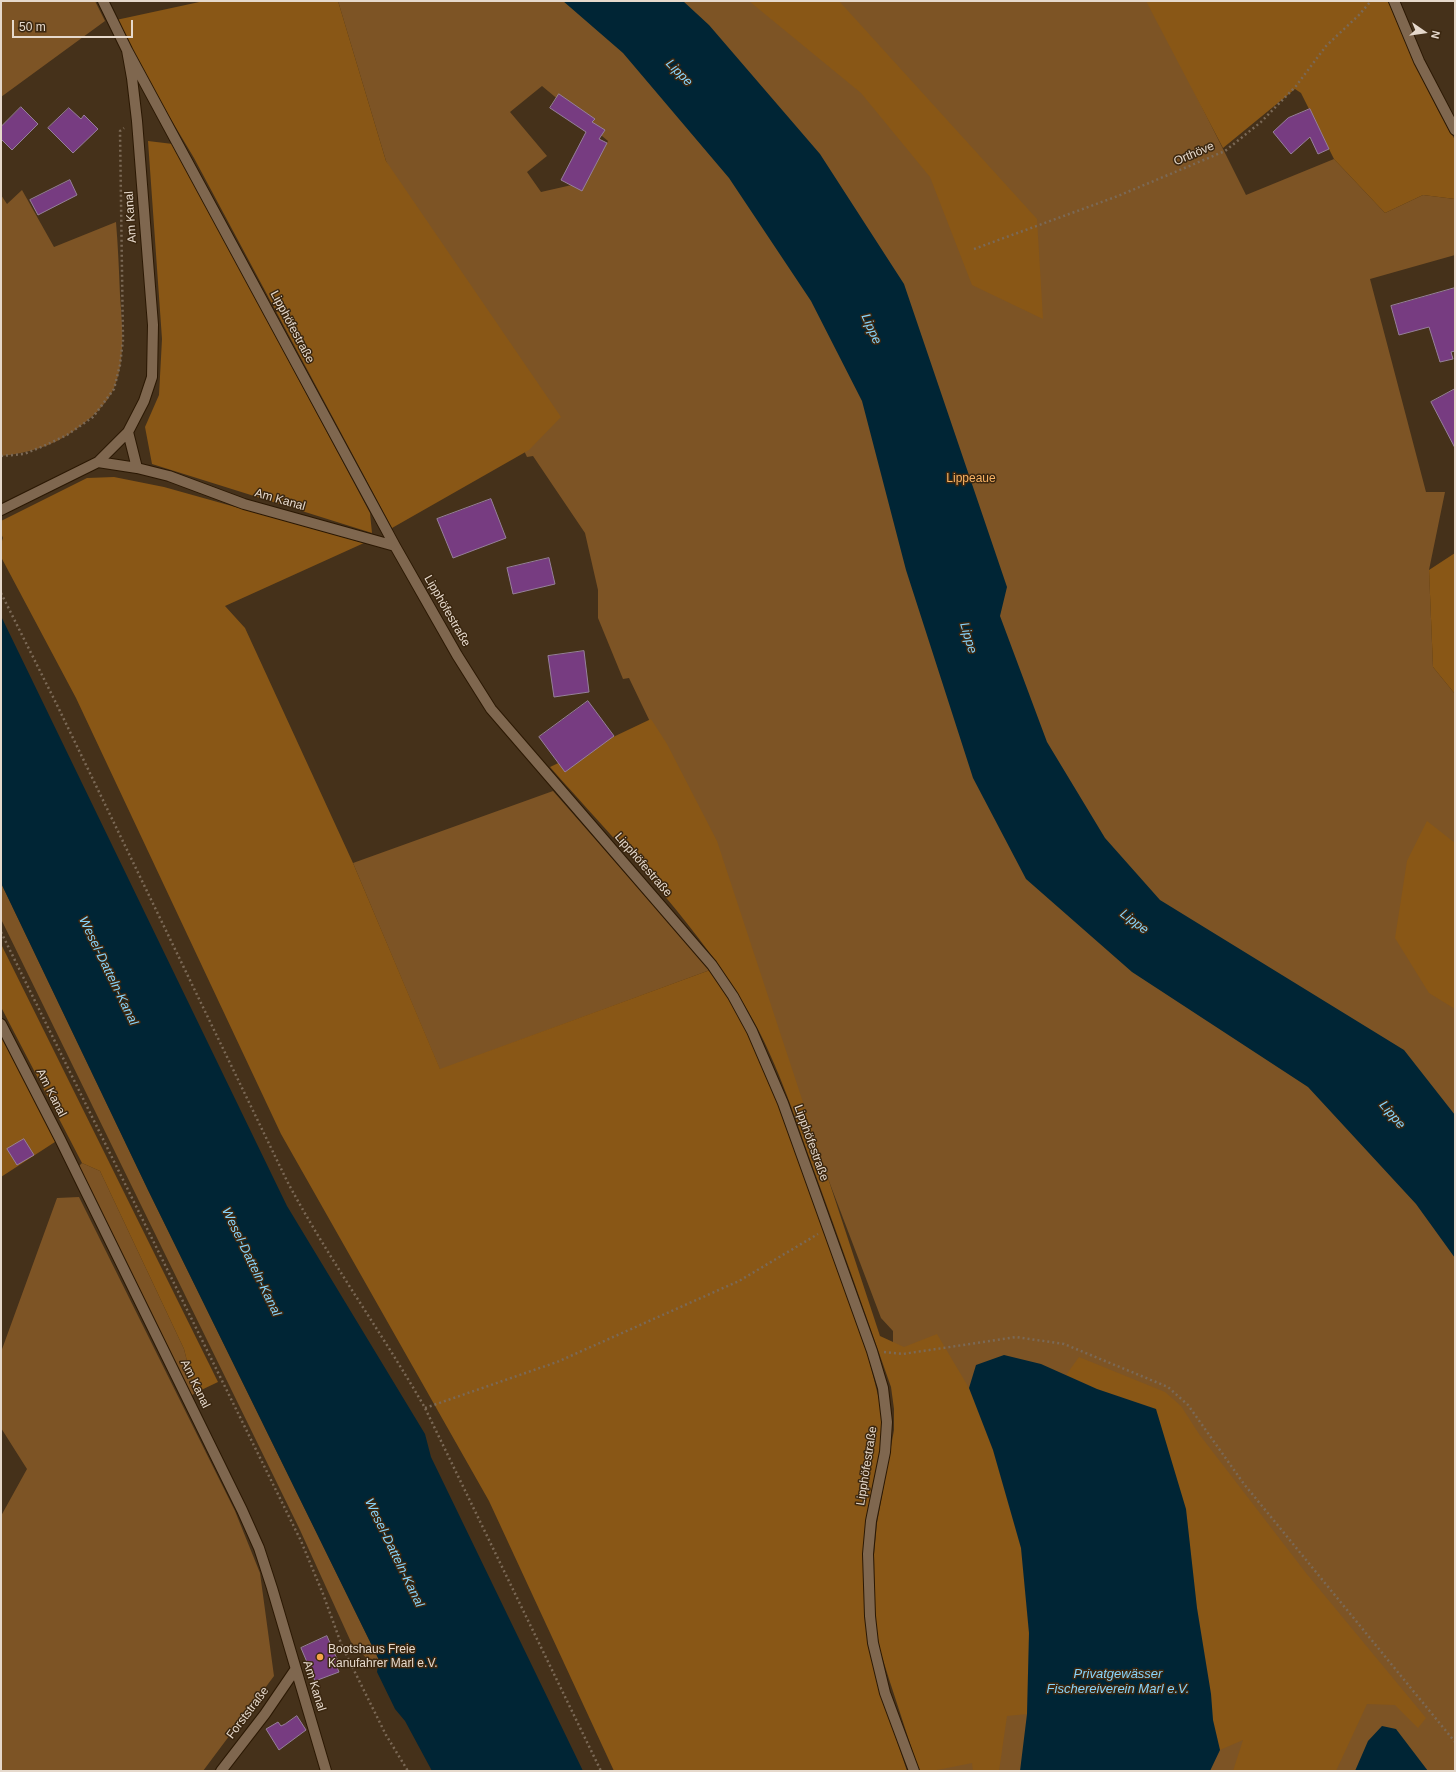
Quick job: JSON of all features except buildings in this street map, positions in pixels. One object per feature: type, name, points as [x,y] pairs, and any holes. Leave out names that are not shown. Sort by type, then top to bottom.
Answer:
[{"type":"street","name":"Am Kanal","points":[[1,510],[98,462],[128,432],[136,418],[152,377],[153,325],[137,121],[127,50],[103,1]]},
{"type":"street","points":[[1394,1],[1419,61],[1455,130]]},
{"type":"street","name":"Lipphöfestraße","points":[[127,50],[395,546],[457,655],[491,709],[712,965],[733,996],[752,1031],[783,1103],[872,1351],[883,1388],[887,1422],[885,1452],[871,1521],[868,1554],[870,1616],[873,1643],[885,1693],[914,1771]]},
{"type":"street","points":[[128,432],[137,468]]},
{"type":"street","name":"Am Kanal","points":[[98,462],[137,468],[169,476],[244,504],[395,546]]},
{"type":"street","name":"Am Kanal","points":[[1,1024],[242,1510],[259,1548],[326,1771]]},
{"type":"street","name":"Forststraße","points":[[221,1771],[265,1714],[295,1670]]},
{"type":"path","name":"Orthöve","points":[[974,250],[1118,196],[1225,151],[1261,122],[1296,86],[1326,46],[1359,15],[1371,1]]},
{"type":"path","points":[[1,456],[24,454],[67,435],[93,417],[114,389],[120,365],[123,340],[120,131],[137,121]]},
{"type":"path","points":[[1,593],[58,707],[287,1181],[323,1245],[401,1367],[425,1408],[601,1771]]},
{"type":"path","points":[[1,932],[301,1541],[323,1594],[342,1646],[386,1735],[408,1771]]},
{"type":"path","points":[[425,1408],[557,1362],[717,1291],[738,1281],[828,1228]]},
{"type":"path","points":[[872,1351],[903,1354],[1016,1337],[1064,1344],[1168,1387],[1188,1405],[1244,1484],[1455,1742]]},
{"type":"green space","points":[[1,1],[95,1],[105,21],[1,97]]},
{"type":"green space","name":"Lippeaue","points":[[338,1],[1149,1],[1246,195],[1334,159],[1385,213],[1423,195],[1455,199],[1455,255],[1370,279],[1426,492],[1445,492],[1429,570],[1433,667],[1455,694],[1455,1771],[921,1771],[876,1615],[874,1573],[878,1535],[896,1430],[893,1373],[893,1331],[881,1318],[732,926],[713,853],[629,678],[623,679],[598,618],[598,590],[585,533],[533,456],[527,457],[386,161]],"holes":[[[542,86],[608,141],[585,182],[541,192],[527,172],[547,156],[510,112]]]},
{"type":"green space","points":[[22,190],[54,247],[116,222],[122,354],[118,377],[111,394],[97,412],[86,422],[67,436],[40,448],[1,456],[1,195],[7,204]]},
{"type":"green space","points":[[553,791],[710,970],[440,1070],[353,863]]},
{"type":"green space","points":[[1,883],[148,1190],[379,1660],[374,1666],[351,1642],[300,1530],[1,919]]},
{"type":"green space","points":[[82,1163],[100,1171],[184,1349],[195,1393],[191,1396],[77,1168]]},
{"type":"green space","points":[[79,1197],[235,1511],[260,1573],[274,1676],[203,1771],[1,1771],[1,1516],[27,1469],[1,1428],[1,1352],[57,1198]]},
{"type":"shaded area","points":[[204,1],[338,1],[386,161],[561,417],[529,450],[392,528],[194,158],[129,49],[116,20]]},
{"type":"shaded area","points":[[749,1],[839,1],[1037,219],[1043,319],[972,285],[930,177],[861,93]]},
{"type":"shaded area","points":[[1146,1],[1388,1],[1415,64],[1455,140],[1455,199],[1423,195],[1385,213],[1334,159],[1301,93],[1295,89],[1223,148]]},
{"type":"shaded area","points":[[148,141],[173,144],[370,513],[372,533],[152,464],[145,427],[159,395],[162,339]]},
{"type":"shaded area","points":[[114,477],[164,487],[364,543],[225,606],[245,628],[353,863],[440,1069],[710,970],[727,995],[750,1037],[777,1100],[868,1356],[883,1415],[880,1451],[868,1520],[863,1566],[865,1620],[881,1693],[907,1771],[614,1771],[489,1501],[281,1134],[76,698],[1,557],[1,544],[3,538],[1,533],[1,521],[87,478]]},
{"type":"shaded area","points":[[1455,553],[1455,694],[1433,667],[1429,570]]},
{"type":"shaded area","points":[[651,719],[667,744],[717,841],[880,1336],[904,1347],[937,1334],[969,1388],[993,1450],[1021,1548],[1029,1633],[1027,1714],[1007,1716],[999,1771],[973,1771],[972,1763],[932,1771],[919,1771],[889,1679],[880,1650],[875,1622],[874,1555],[877,1523],[894,1430],[894,1409],[891,1387],[844,1253],[774,1063],[754,1021],[722,970],[700,939],[651,880],[550,767]]},
{"type":"shaded area","points":[[1427,821],[1455,843],[1455,1009],[1429,993],[1395,938],[1407,861]]},
{"type":"shaded area","points":[[1,944],[218,1382],[195,1393],[184,1349],[100,1171],[82,1163],[1,1007]]},
{"type":"shaded area","points":[[1,1027],[58,1140],[1,1177]]},
{"type":"shaded area","points":[[1079,1357],[1165,1392],[1181,1406],[1199,1434],[1306,1573],[1426,1718],[1418,1728],[1395,1705],[1367,1704],[1336,1771],[1233,1771],[1243,1740],[1220,1750],[1213,1720],[1211,1694],[1197,1608],[1164,1440],[1156,1409],[1097,1389],[1066,1375]]},
{"type":"water","name":"Lippe","points":[[563,1],[683,1],[709,25],[820,154],[904,284],[1007,587],[1000,616],[1047,742],[1105,838],[1160,900],[1404,1050],[1455,1115],[1455,1258],[1416,1204],[1308,1087],[1132,972],[1026,879],[973,778],[906,570],[862,401],[811,301],[729,178],[623,53]]},
{"type":"water","name":"Wesel-Datteln-Kanal","points":[[1,616],[287,1206],[425,1434],[431,1457],[583,1771],[432,1771],[405,1721],[395,1709],[377,1672],[379,1660],[148,1190],[1,883]]},
{"type":"water","name":"Privatgewässer Fischereiverein Marl e.V.","points":[[1004,1355],[1041,1364],[1097,1389],[1156,1409],[1186,1509],[1197,1608],[1211,1694],[1213,1720],[1220,1750],[1210,1771],[1020,1771],[1027,1714],[1029,1633],[1021,1548],[993,1450],[969,1388],[976,1365]]},
{"type":"water","points":[[1382,1726],[1396,1729],[1428,1771],[1355,1771],[1368,1741]]},
{"type":"place","name":"Bootshaus Freie Kanufahrer Marl e.V.","points":[[320,1657]]}]
